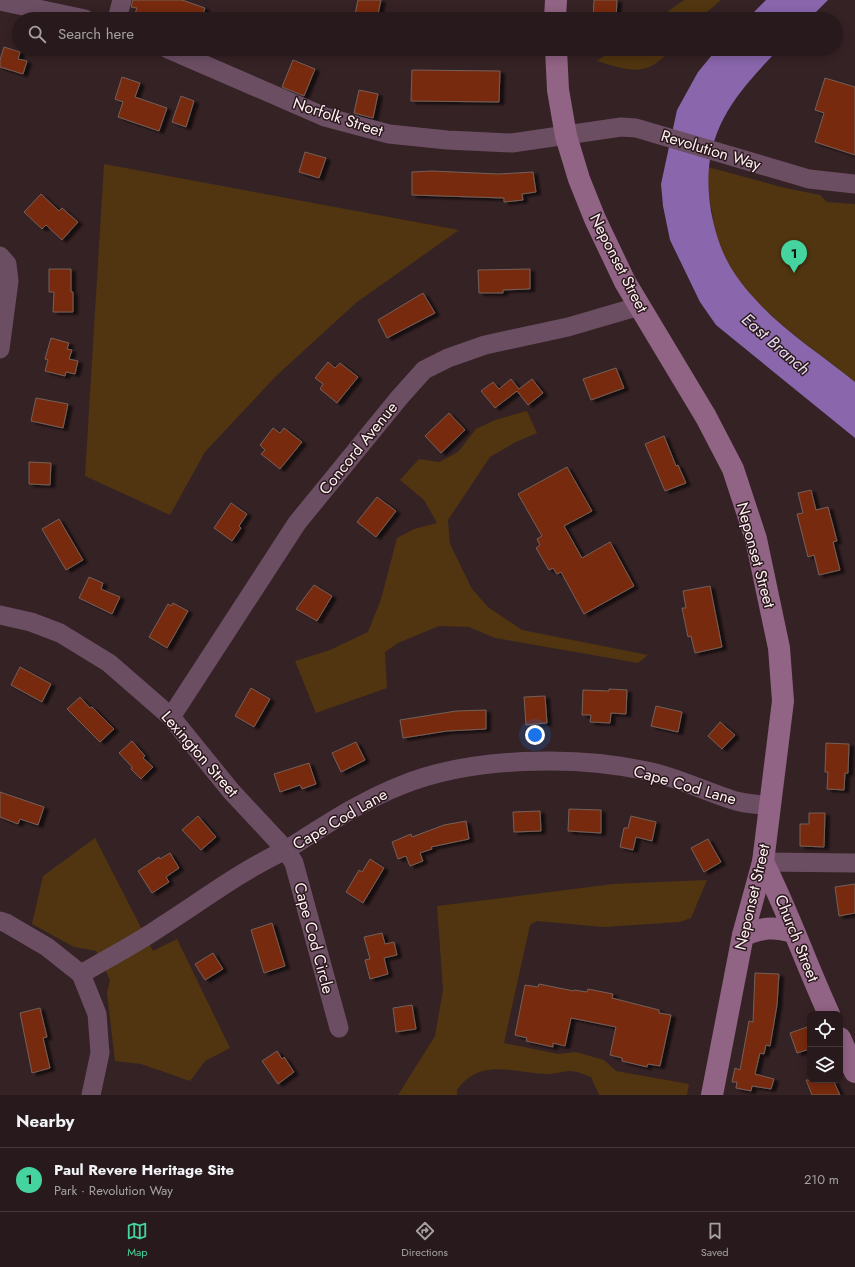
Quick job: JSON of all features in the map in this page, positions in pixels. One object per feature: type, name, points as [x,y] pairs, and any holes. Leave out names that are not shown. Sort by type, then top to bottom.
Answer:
[{"type":"main road","points":[[555,12],[556,0]]},
{"type":"main road","name":"Neponset Street","points":[[556,56],[558,90],[566,136],[579,179],[595,219],[625,282],[706,417],[733,469],[756,539],[779,648],[783,701],[763,862],[743,935],[712,1095]]},
{"type":"main road","name":"Church Street","points":[[763,862],[782,900],[793,932],[828,1011]]},
{"type":"main road","points":[[743,935],[766,928],[777,927],[793,932]]},
{"type":"main road","points":[[843,1045],[855,1072]]},
{"type":"street","points":[[118,12],[122,0]]},
{"type":"street","points":[[0,1],[52,12]]},
{"type":"street","name":"Norfolk Street","points":[[184,56],[324,117],[389,134],[447,140],[512,143],[566,136]]},
{"type":"street","name":"Revolution Way","points":[[566,136],[621,127],[652,132],[809,179],[855,184]]},
{"type":"street","points":[[0,256],[7,264],[8,281],[0,349]]},
{"type":"street","name":"Concord Avenue","points":[[171,717],[296,523],[399,398],[424,370],[448,358],[485,345],[568,327],[640,306]]},
{"type":"street","name":"Lexington Street","points":[[0,615],[31,622],[60,633],[109,664],[171,717],[231,791],[286,850]]},
{"type":"street","name":"Cape Cod Lane","points":[[81,974],[161,927],[218,889],[272,856],[286,850],[362,803],[403,784],[448,771],[491,764],[579,761],[648,771],[737,801],[769,806]]},
{"type":"street","name":"Cape Cod Circle","points":[[286,850],[294,863],[339,1028]]},
{"type":"street","points":[[763,862],[855,863]]},
{"type":"street","points":[[0,921],[47,946],[81,974],[97,1014],[100,1053],[91,1095]]},
{"type":"shaded area","points":[[684,0],[721,0],[707,12],[667,12]]},
{"type":"shaded area","points":[[604,56],[664,56],[654,65],[637,70],[597,61]]},
{"type":"shaded area","points":[[104,164],[459,230],[357,302],[276,376],[205,452],[170,515],[85,476]]},
{"type":"shaded area","points":[[708,167],[781,187],[820,195],[827,202],[855,204],[855,382],[784,326],[750,294],[736,277],[722,253],[716,236],[709,195]]},
{"type":"shaded area","points":[[527,411],[537,433],[516,442],[490,457],[448,520],[450,544],[472,589],[488,607],[522,630],[648,655],[638,663],[495,638],[469,627],[439,626],[398,643],[385,652],[387,688],[316,713],[295,661],[330,650],[368,632],[381,599],[397,538],[414,529],[437,523],[424,500],[400,480],[419,459],[439,462],[458,452],[476,429],[495,420]]},
{"type":"shaded area","points":[[95,838],[153,951],[177,939],[230,1048],[205,1061],[190,1081],[141,1064],[115,1061],[107,993],[110,980],[96,951],[74,947],[32,924],[43,876]]},
{"type":"shaded area","points":[[707,880],[691,918],[680,922],[603,927],[537,921],[530,925],[504,1043],[558,1054],[576,1052],[604,1060],[616,1071],[689,1084],[687,1095],[599,1095],[591,1077],[575,1072],[567,1071],[549,1074],[499,1069],[477,1073],[466,1080],[457,1090],[457,1095],[398,1095],[435,1036],[443,990],[437,906],[613,884]]},
{"type":"water","points":[[766,0],[828,0],[816,12],[754,12]]},
{"type":"water","name":"East Branch","points":[[711,56],[772,56],[746,85],[733,103],[722,121],[714,141],[708,185],[711,211],[721,248],[731,269],[746,289],[790,332],[855,382],[855,438],[716,325],[700,302],[670,240],[663,206],[661,184],[677,110],[698,72]]},
{"type":"building","points":[[133,0],[182,0],[205,8],[204,12],[136,12],[137,8],[131,7]]},
{"type":"building","points":[[358,0],[381,0],[378,12],[355,12]]},
{"type":"building","points":[[594,0],[617,0],[616,12],[593,12]]},
{"type":"building","points":[[4,47],[12,50],[12,56],[19,56],[18,59],[27,61],[23,74],[0,67],[0,60]]},
{"type":"building","points":[[293,60],[315,69],[304,96],[282,87]]},
{"type":"building","points":[[412,70],[500,71],[499,102],[411,101]]},
{"type":"building","points":[[122,77],[140,83],[135,97],[167,108],[159,131],[118,117],[123,102],[115,99]]},
{"type":"building","points":[[825,78],[855,87],[855,155],[815,142],[824,113],[815,110]]},
{"type":"building","points":[[359,90],[378,94],[373,118],[354,113]]},
{"type":"building","points":[[181,96],[194,101],[186,127],[172,122]]},
{"type":"building","points":[[305,152],[326,158],[319,178],[299,172]]},
{"type":"building","points":[[432,171],[499,174],[533,172],[536,192],[522,194],[523,200],[504,202],[504,198],[412,195],[412,172]]},
{"type":"building","points":[[41,194],[59,211],[62,208],[78,222],[62,240],[46,225],[42,229],[24,212]]},
{"type":"building","points":[[49,269],[71,269],[73,312],[53,312],[54,292],[49,292]]},
{"type":"building","points":[[530,269],[530,289],[503,290],[503,293],[479,293],[478,270]]},
{"type":"building","points":[[423,293],[435,313],[387,338],[378,320]]},
{"type":"building","points":[[51,338],[69,343],[67,349],[72,350],[69,359],[78,361],[75,374],[66,372],[65,376],[45,371],[48,360],[45,359]]},
{"type":"building","points":[[328,362],[335,368],[340,363],[358,377],[337,403],[320,389],[323,384],[315,378]]},
{"type":"building","points":[[616,368],[624,388],[591,400],[583,379]]},
{"type":"building","points":[[511,379],[519,389],[532,379],[543,393],[528,405],[517,391],[495,408],[481,391],[493,382],[499,389]]},
{"type":"building","points":[[36,398],[68,404],[63,428],[31,421]]},
{"type":"building","points":[[449,413],[465,430],[441,453],[425,436]]},
{"type":"building","points":[[273,428],[280,433],[284,428],[302,442],[280,469],[261,454],[265,450],[260,445]]},
{"type":"building","points":[[664,436],[676,466],[678,465],[686,483],[665,491],[645,444]]},
{"type":"building","points":[[29,462],[51,463],[50,485],[29,484]]},
{"type":"building","points":[[567,467],[592,511],[564,526],[582,558],[610,542],[634,586],[584,614],[561,572],[557,574],[553,568],[549,570],[536,548],[540,545],[537,539],[542,536],[518,494]]},
{"type":"building","points":[[811,490],[816,510],[828,507],[837,541],[833,542],[840,570],[819,575],[814,555],[808,557],[797,514],[803,513],[798,493]]},
{"type":"building","points":[[377,497],[396,511],[376,537],[357,522]]},
{"type":"building","points":[[231,503],[247,514],[239,526],[241,528],[232,541],[214,528]]},
{"type":"building","points":[[59,519],[83,560],[66,570],[42,529]]},
{"type":"building","points":[[89,577],[103,583],[101,589],[120,597],[112,614],[79,598]]},
{"type":"building","points":[[314,585],[332,596],[317,621],[296,609]]},
{"type":"building","points":[[710,586],[722,647],[695,653],[691,636],[688,637],[682,608],[686,608],[683,591]]},
{"type":"building","points":[[173,603],[188,611],[167,648],[149,637],[168,604],[171,606]]},
{"type":"building","points":[[20,667],[51,684],[42,702],[11,685]]},
{"type":"building","points":[[251,688],[270,699],[254,727],[235,716]]},
{"type":"building","points":[[609,689],[627,690],[626,714],[611,713],[610,723],[590,722],[591,715],[582,715],[583,690],[609,691]]},
{"type":"building","points":[[545,696],[547,723],[526,725],[524,697]]},
{"type":"building","points":[[80,697],[114,729],[100,742],[67,709]]},
{"type":"building","points":[[656,706],[682,712],[678,732],[651,726]]},
{"type":"building","points":[[486,710],[486,729],[447,731],[403,738],[400,720],[456,711]]},
{"type":"building","points":[[720,722],[735,735],[722,749],[708,736]]},
{"type":"building","points":[[132,741],[145,756],[143,758],[153,767],[141,779],[119,753]]},
{"type":"building","points":[[356,742],[365,760],[341,772],[332,753]]},
{"type":"building","points":[[826,743],[849,744],[848,773],[845,773],[844,790],[827,789],[828,772],[825,772]]},
{"type":"building","points":[[309,763],[316,784],[302,789],[300,785],[280,792],[274,774]]},
{"type":"building","points":[[0,792],[44,807],[38,825],[20,819],[18,824],[0,817]]},
{"type":"building","points":[[569,809],[601,810],[601,833],[568,831]]},
{"type":"building","points":[[540,811],[541,831],[514,832],[513,812]]},
{"type":"building","points":[[809,813],[825,813],[824,847],[800,846],[800,824],[809,824]]},
{"type":"building","points":[[198,816],[216,837],[201,850],[182,830]]},
{"type":"building","points":[[631,816],[656,822],[652,841],[636,837],[633,850],[620,847],[624,828],[628,828]]},
{"type":"building","points":[[466,821],[469,839],[431,847],[432,849],[420,853],[423,861],[410,866],[406,856],[398,859],[392,842],[411,834],[412,837],[444,825]]},
{"type":"building","points":[[708,839],[721,862],[704,872],[691,848]]},
{"type":"building","points":[[170,853],[179,868],[166,877],[169,882],[152,893],[138,871],[159,857],[160,859]]},
{"type":"building","points":[[370,859],[384,868],[363,903],[346,892],[359,870],[362,872]]},
{"type":"building","points":[[855,884],[855,913],[839,916],[835,887]]},
{"type":"building","points":[[272,923],[285,966],[264,973],[251,930]]},
{"type":"building","points":[[382,933],[385,944],[394,942],[397,955],[384,958],[388,974],[370,979],[365,960],[370,959],[364,937]]},
{"type":"building","points":[[213,953],[223,969],[205,980],[195,964]]},
{"type":"building","points":[[755,973],[779,974],[777,1005],[770,1046],[766,1045],[764,1054],[760,1053],[755,1074],[774,1079],[771,1089],[752,1086],[751,1091],[736,1088],[737,1082],[732,1082],[735,1068],[740,1070],[749,1021],[753,1022]]},
{"type":"building","points":[[539,984],[574,991],[587,992],[588,989],[613,994],[612,998],[659,1010],[659,1013],[671,1015],[660,1066],[648,1064],[647,1067],[622,1061],[622,1058],[610,1055],[616,1027],[571,1018],[565,1046],[553,1043],[553,1047],[526,1041],[527,1038],[515,1035],[525,985],[538,987]]},
{"type":"building","points":[[412,1005],[416,1029],[396,1032],[393,1008]]},
{"type":"building","points":[[40,1008],[47,1037],[43,1038],[50,1068],[32,1073],[20,1013]]},
{"type":"building","points":[[807,1027],[807,1050],[797,1053],[790,1033]]},
{"type":"building","points":[[277,1051],[282,1059],[284,1057],[294,1072],[278,1084],[262,1061]]},
{"type":"building","points":[[807,1083],[834,1083],[840,1095],[812,1095]]},
{"type":"place","name":"Paul Revere Heritage Site","points":[[794,273]]}]
